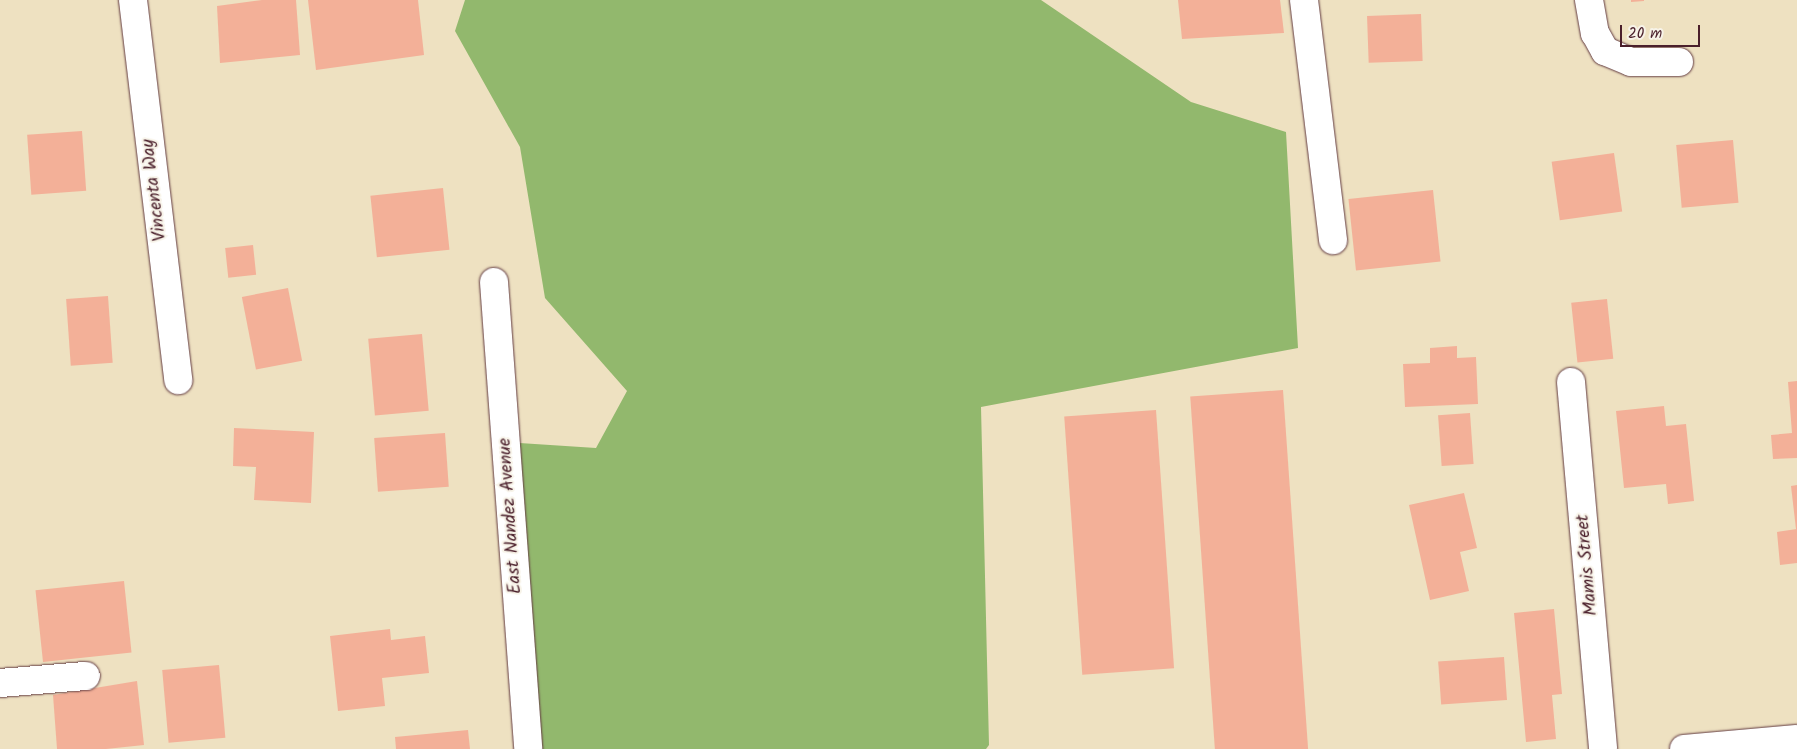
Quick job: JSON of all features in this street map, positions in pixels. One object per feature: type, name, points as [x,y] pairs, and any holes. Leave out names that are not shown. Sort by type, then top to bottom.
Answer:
[{"type":"street","name":"Vincenta Way","points":[[132,0],[178,380]]},
{"type":"street","points":[[1304,0],[1333,240]]},
{"type":"street","points":[[1588,0],[1595,33],[1605,52],[1631,62],[1679,62]]},
{"type":"street","name":"East Nandez Avenue","points":[[494,282],[528,749]]},
{"type":"street","name":"Mamis Street","points":[[1571,382],[1603,749]]},
{"type":"street","points":[[0,683],[86,676]]},
{"type":"street","points":[[1684,749],[1787,743]]},
{"type":"green space","points":[[465,0],[1041,0],[1191,102],[1286,132],[1298,348],[981,407],[989,745],[986,749],[531,749],[505,442],[596,448],[627,391],[545,298],[520,147],[455,31]]},
{"type":"building","points":[[262,0],[296,0],[300,55],[220,63],[217,6]]},
{"type":"building","points":[[308,0],[418,0],[424,55],[316,70]]},
{"type":"building","points":[[1178,0],[1280,0],[1284,33],[1182,39]]},
{"type":"building","points":[[1631,0],[1644,0],[1644,1],[1631,2]]},
{"type":"building","points":[[1421,14],[1423,61],[1369,63],[1367,16]]},
{"type":"building","points":[[82,131],[86,191],[31,195],[27,135]]},
{"type":"building","points":[[1733,140],[1738,203],[1682,208],[1676,145]]},
{"type":"building","points":[[1614,153],[1622,211],[1560,220],[1552,162]]},
{"type":"building","points":[[443,188],[449,250],[377,257],[370,196]]},
{"type":"building","points":[[1433,190],[1441,262],[1356,270],[1348,199]]},
{"type":"building","points":[[253,245],[256,275],[228,278],[225,248]]},
{"type":"building","points":[[288,288],[302,361],[256,370],[242,297]]},
{"type":"building","points":[[108,296],[113,363],[71,366],[66,299]]},
{"type":"building","points":[[1607,299],[1613,359],[1577,362],[1571,303]]},
{"type":"building","points":[[422,334],[429,411],[375,415],[368,339]]},
{"type":"building","points":[[1457,346],[1457,358],[1476,357],[1478,404],[1405,407],[1403,364],[1430,363],[1430,348]]},
{"type":"building","points":[[1797,381],[1797,458],[1773,459],[1771,435],[1792,433],[1788,382]]},
{"type":"building","points":[[1283,390],[1308,749],[1215,749],[1190,396]]},
{"type":"building","points":[[1664,406],[1666,426],[1686,424],[1694,501],[1668,504],[1666,484],[1624,488],[1616,411]]},
{"type":"building","points":[[1156,410],[1174,668],[1082,675],[1064,416]]},
{"type":"building","points":[[1470,413],[1474,464],[1442,466],[1438,415]]},
{"type":"building","points":[[234,428],[314,432],[311,503],[254,500],[256,467],[233,466]]},
{"type":"building","points":[[445,433],[449,487],[378,492],[374,438]]},
{"type":"building","points":[[1797,485],[1797,529],[1796,529],[1791,486]]},
{"type":"building","points":[[1464,493],[1477,548],[1460,552],[1469,591],[1430,600],[1409,505]]},
{"type":"building","points":[[1797,529],[1797,563],[1780,565],[1777,532]]},
{"type":"building","points":[[124,581],[132,653],[43,662],[35,590]]},
{"type":"building","points":[[1554,609],[1562,694],[1552,695],[1556,739],[1526,742],[1514,613]]},
{"type":"building","points":[[390,629],[391,640],[425,636],[429,673],[382,678],[385,706],[338,711],[330,636]]},
{"type":"building","points":[[1504,657],[1507,700],[1441,704],[1438,662]]},
{"type":"building","points":[[219,665],[225,738],[169,743],[162,670]]},
{"type":"building","points":[[137,681],[144,745],[106,749],[57,749],[53,695]]},
{"type":"building","points":[[468,730],[470,749],[396,749],[395,737]]}]
